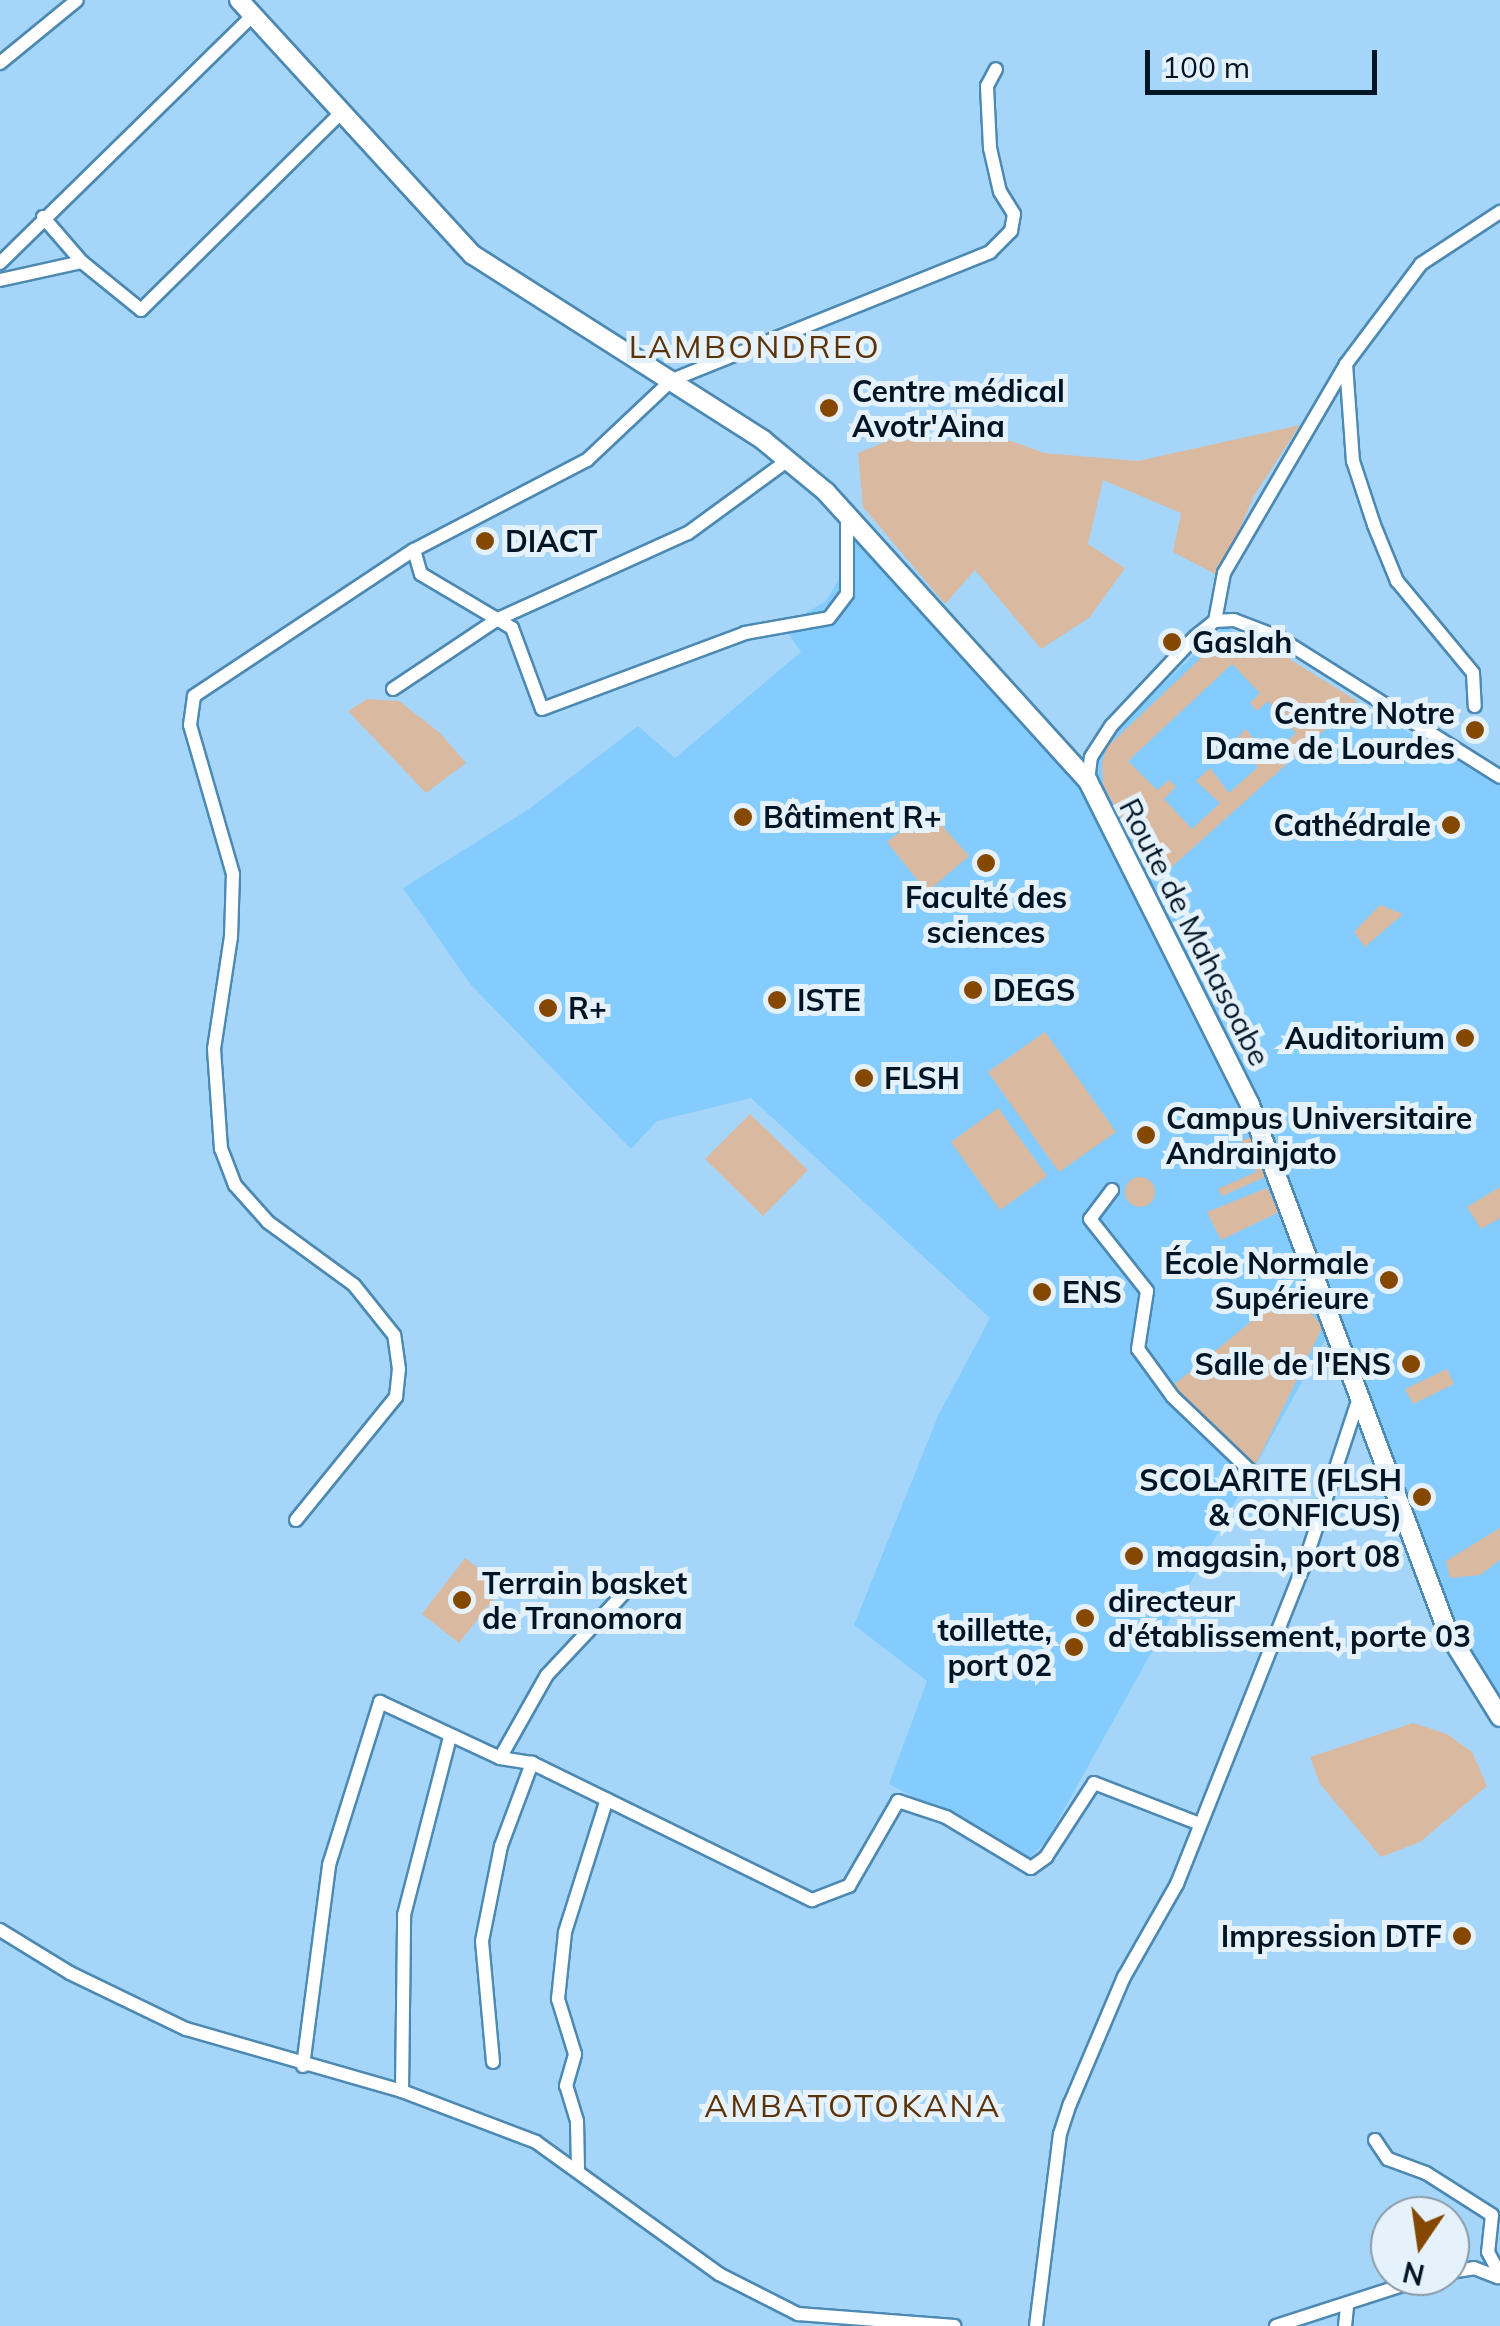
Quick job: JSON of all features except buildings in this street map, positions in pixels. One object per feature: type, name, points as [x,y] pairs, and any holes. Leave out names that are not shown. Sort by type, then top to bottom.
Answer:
[{"type":"street","points":[[0,63],[78,0]]},
{"type":"street","name":"Route de Mahasoabe","points":[[239,0],[473,255],[672,380],[788,460],[847,512],[1088,781],[1238,1077],[1361,1391],[1448,1633],[1500,1717]]},
{"type":"street","points":[[0,264],[43,217],[253,15]]},
{"type":"street","points":[[296,1520],[396,1397],[399,1369],[394,1335],[364,1298],[313,1251],[268,1222],[235,1185],[221,1149],[214,1048],[231,937],[233,874],[190,725],[194,696],[414,550],[587,460],[672,380],[990,252],[1010,231],[1014,214],[1000,192],[990,148],[987,86],[996,69]]},
{"type":"street","points":[[43,217],[82,262],[141,310],[341,113]]},
{"type":"street","points":[[1088,781],[1098,742],[1215,620],[1224,574],[1346,364],[1421,264],[1500,212]]},
{"type":"street","points":[[0,280],[82,262]]},
{"type":"street","points":[[1346,364],[1353,461],[1374,526],[1397,581],[1473,673],[1476,706]]},
{"type":"street","points":[[393,689],[498,619],[688,533],[788,460]]},
{"type":"street","points":[[414,550],[421,574],[512,628],[529,661],[542,709],[745,633],[828,618],[846,594],[847,512]]},
{"type":"street","points":[[1215,620],[1234,620],[1278,637],[1500,777]]},
{"type":"street","points":[[1112,1190],[1090,1219],[1147,1291],[1138,1349],[1213,1440],[1260,1480]]},
{"type":"street","points":[[1036,2326],[1060,2134],[1124,1977],[1177,1884],[1198,1823],[1303,1568],[1361,1391]]},
{"type":"street","points":[[500,1758],[546,1675],[623,1594]]},
{"type":"street","points":[[303,2066],[329,1865],[380,1702],[500,1758],[532,1763],[812,1900],[849,1886],[898,1801],[946,1817],[1030,1868],[1046,1857],[1094,1782],[1198,1823]]},
{"type":"street","points":[[402,2091],[404,1915],[450,1737]]},
{"type":"street","points":[[493,2062],[482,1940],[500,1846],[532,1763]]},
{"type":"street","points":[[578,2169],[577,2121],[566,2086],[575,2054],[558,2000],[564,1932],[607,1800]]},
{"type":"street","points":[[0,1930],[70,1973],[186,2029],[303,2066],[402,2091],[536,2142],[749,2292],[798,2314],[845,2323],[955,2326]]},
{"type":"street","points":[[1375,2140],[1388,2159],[1426,2173],[1492,2215],[1488,2252],[1500,2276]]},
{"type":"street","points":[[1470,2269],[1500,2276]]},
{"type":"street","points":[[1276,2326],[1375,2296]]},
{"type":"street","points":[[1346,2326],[1347,2306]]},
{"type":"shaded area","points":[[1300,425],[1254,496],[1219,576],[1173,552],[1181,513],[1103,480],[1088,544],[1125,568],[1090,617],[1041,649],[975,570],[945,604],[863,507],[858,453],[890,440],[1011,441],[1044,453],[1138,461]]},
{"type":"shaded area","name":"Campus Universitaire Andrainjato","points":[[856,533],[1075,777],[1110,735],[1224,626],[1500,785],[1500,1711],[1449,1629],[1332,1328],[1047,1840],[1028,1860],[889,1784],[927,1681],[854,1625],[938,1416],[990,1318],[751,1098],[657,1121],[631,1149],[471,985],[403,888],[529,809],[638,726],[675,758],[801,652],[783,626],[826,601],[846,567],[846,539]]},
{"type":"shaded area","points":[[1244,631],[1357,701],[1156,881],[1103,785],[1102,762],[1108,746],[1226,634]],"holes":[[[1232,664],[1260,693],[1250,703],[1257,711],[1268,701],[1296,733],[1268,759],[1246,729],[1232,743],[1258,767],[1229,793],[1210,768],[1196,781],[1220,803],[1192,829],[1164,799],[1176,787],[1169,780],[1157,790],[1128,761]]]},
{"type":"shaded area","points":[[367,699],[399,701],[440,733],[466,763],[426,793],[348,711]]},
{"type":"shaded area","points":[[928,810],[969,856],[927,892],[887,842]]},
{"type":"shaded area","points":[[1380,905],[1403,914],[1365,947],[1354,932]]},
{"type":"shaded area","points":[[1045,1032],[1116,1132],[1059,1172],[988,1072]]},
{"type":"shaded area","points":[[998,1108],[1047,1176],[1000,1210],[951,1142]]},
{"type":"shaded area","points":[[750,1114],[808,1170],[763,1216],[705,1159]]},
{"type":"shaded area","points":[[1252,1136],[1270,1175],[1222,1196],[1218,1189],[1256,1172],[1242,1141]]},
{"type":"shaded area","points":[[1140,1177],[1151,1181],[1155,1192],[1151,1203],[1140,1207],[1129,1203],[1125,1192],[1129,1181]]},
{"type":"shaded area","points":[[1500,1187],[1500,1218],[1481,1229],[1467,1207]]},
{"type":"shaded area","points":[[1267,1188],[1279,1212],[1221,1240],[1207,1212]]},
{"type":"shaded area","points":[[1291,1289],[1326,1331],[1322,1328],[1255,1466],[1171,1387]]},
{"type":"shaded area","points":[[1447,1369],[1454,1384],[1413,1404],[1405,1389]]},
{"type":"shaded area","points":[[1500,1528],[1500,1560],[1480,1575],[1450,1578],[1446,1561]]},
{"type":"shaded area","name":"Terrain basket de Tranomora","points":[[465,1558],[503,1587],[459,1643],[422,1614]]},
{"type":"shaded area","points":[[1413,1723],[1447,1734],[1472,1752],[1487,1786],[1420,1842],[1381,1857],[1320,1784],[1310,1757]]},
{"type":"place","name":"Centre médical Avotr'Aina","points":[[829,408]]},
{"type":"place","name":"DIACT","points":[[485,541]]},
{"type":"place","name":"Gaslah","points":[[1172,642]]},
{"type":"place","name":"Centre Notre Dame de Lourdes","points":[[1475,730]]},
{"type":"place","name":"Bâtiment R+","points":[[743,817]]},
{"type":"place","name":"Cathédrale","points":[[1451,825]]},
{"type":"place","name":"Faculté des sciences","points":[[986,863]]},
{"type":"place","name":"DEGS","points":[[973,990]]},
{"type":"place","name":"ISTE","points":[[777,1000]]},
{"type":"place","name":"R+","points":[[548,1008]]},
{"type":"place","name":"Auditorium","points":[[1465,1038]]},
{"type":"place","name":"FLSH","points":[[864,1078]]},
{"type":"place","name":"Campus Universitaire Andrainjato","points":[[1146,1135]]},
{"type":"place","name":"École Normale Supérieure","points":[[1389,1280]]},
{"type":"place","name":"ENS","points":[[1042,1292]]},
{"type":"place","name":"Salle de l'ENS","points":[[1411,1364]]},
{"type":"place","name":"SCOLARITE (FLSH & CONFICUS)","points":[[1422,1497]]},
{"type":"place","name":"magasin, port 08","points":[[1134,1556]]},
{"type":"place","name":"Terrain basket de Tranomora","points":[[462,1600]]},
{"type":"place","name":"directeur d'établissement, porte 03","points":[[1085,1618]]},
{"type":"place","name":"toillette, port 02","points":[[1074,1647]]},
{"type":"place","name":"Impression DTF","points":[[1462,1936]]},
{"type":"district","name":"LAMBONDREO","points":[[755,346]]},
{"type":"district","name":"AMBATOTOKANA","points":[[853,2105]]}]
